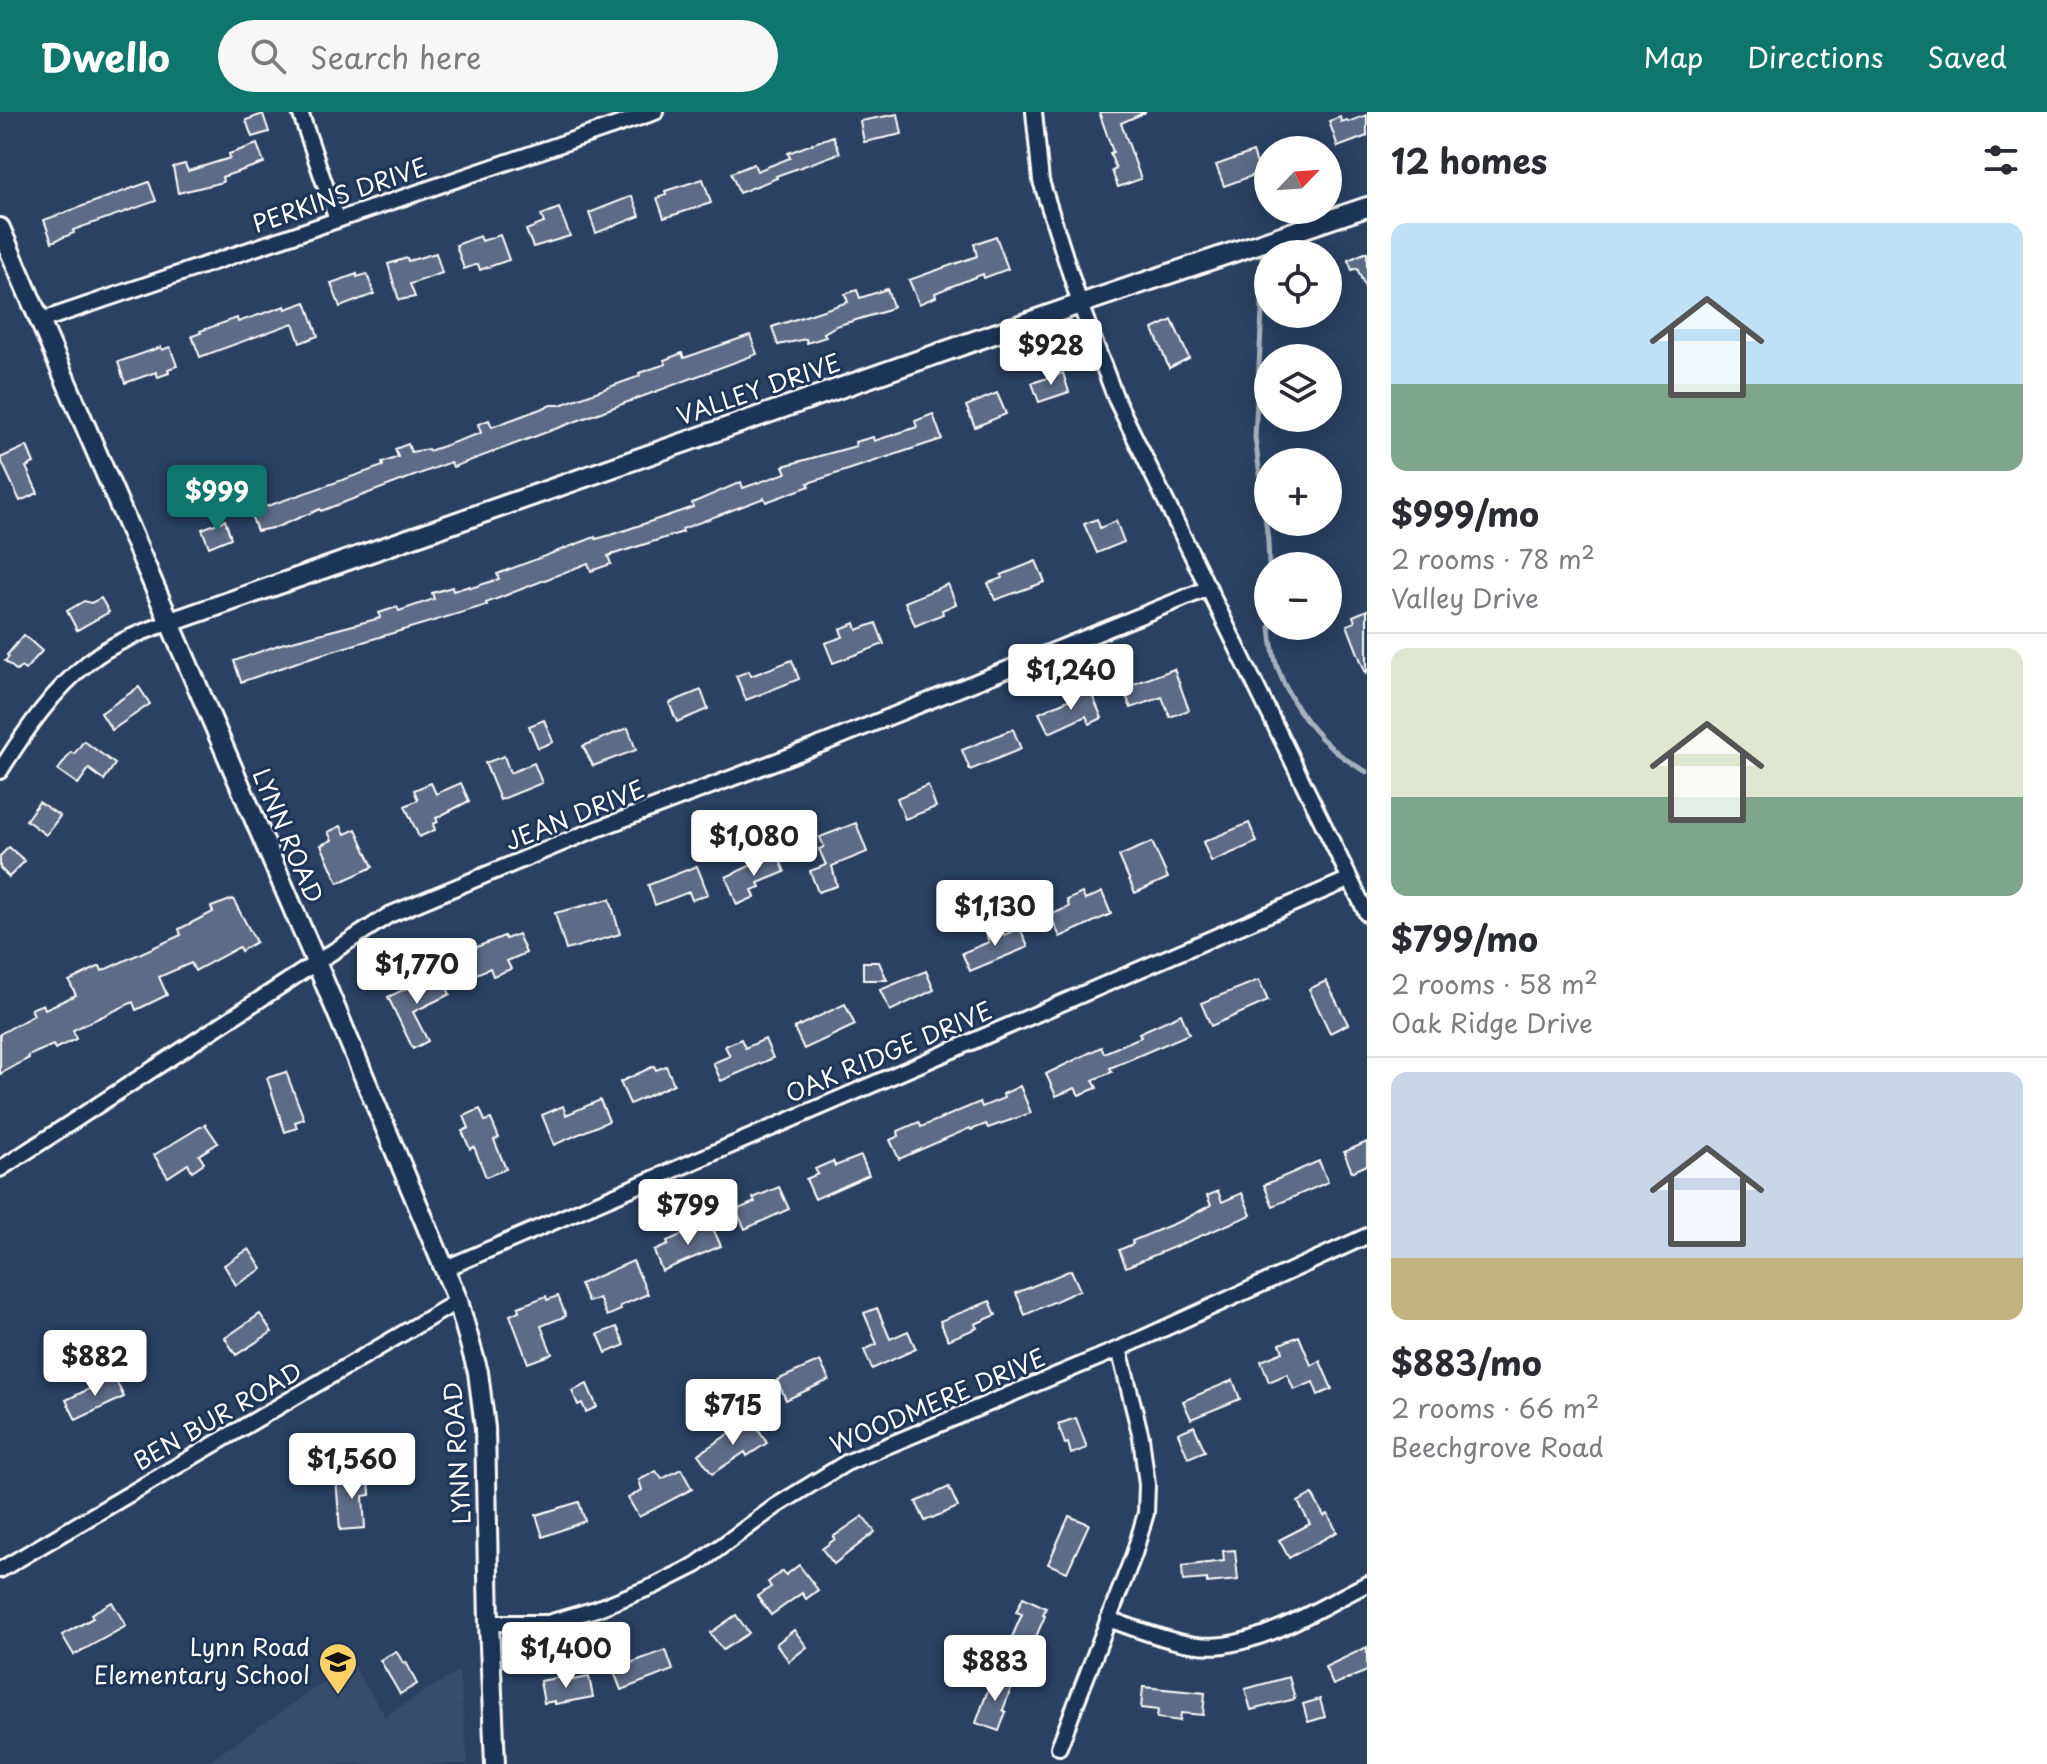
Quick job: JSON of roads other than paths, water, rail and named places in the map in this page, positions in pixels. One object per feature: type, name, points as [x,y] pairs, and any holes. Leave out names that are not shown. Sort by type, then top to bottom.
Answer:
[{"type":"main road","name":"VALLEY DRIVE","points":[[168,623],[1080,304],[1367,207]]},
{"type":"main road","name":"LYNN ROAD","points":[[0,228],[316,962],[458,1301],[478,1372],[485,1428],[495,1764]]},
{"type":"street","points":[[300,112],[337,220]]},
{"type":"street","name":"PERKINS DRIVE","points":[[40,321],[655,112]]},
{"type":"street","points":[[1034,112],[1041,181],[1080,304],[1116,399],[1367,914]]},
{"type":"street","name":"JEAN DRIVE","points":[[0,1169],[389,915],[584,834],[827,742],[1209,588]]},
{"type":"street","points":[[0,771],[50,700],[91,660],[115,645],[168,623]]},
{"type":"street","name":"OAK RIDGE DRIVE","points":[[446,1268],[1350,879]]},
{"type":"street","name":"WOODMERE DRIVE","points":[[489,1623],[548,1623],[596,1609],[654,1586],[696,1565],[776,1506],[846,1463],[1119,1349],[1367,1236]]},
{"type":"street","name":"BEN BUR ROAD","points":[[0,1570],[458,1301]]},
{"type":"street","points":[[1059,1747],[1146,1513],[1147,1485],[1141,1437],[1119,1349]]},
{"type":"street","points":[[1108,1619],[1158,1636],[1221,1645],[1249,1639],[1283,1625],[1367,1584]]},
{"type":"waterway","points":[[1261,328],[1255,437],[1268,552]]},
{"type":"waterway","points":[[1272,640],[1279,670],[1300,711],[1330,746],[1367,772]]},
{"type":"place","name":"Lynn Road Elementary School","points":[[338,1696]]}]
